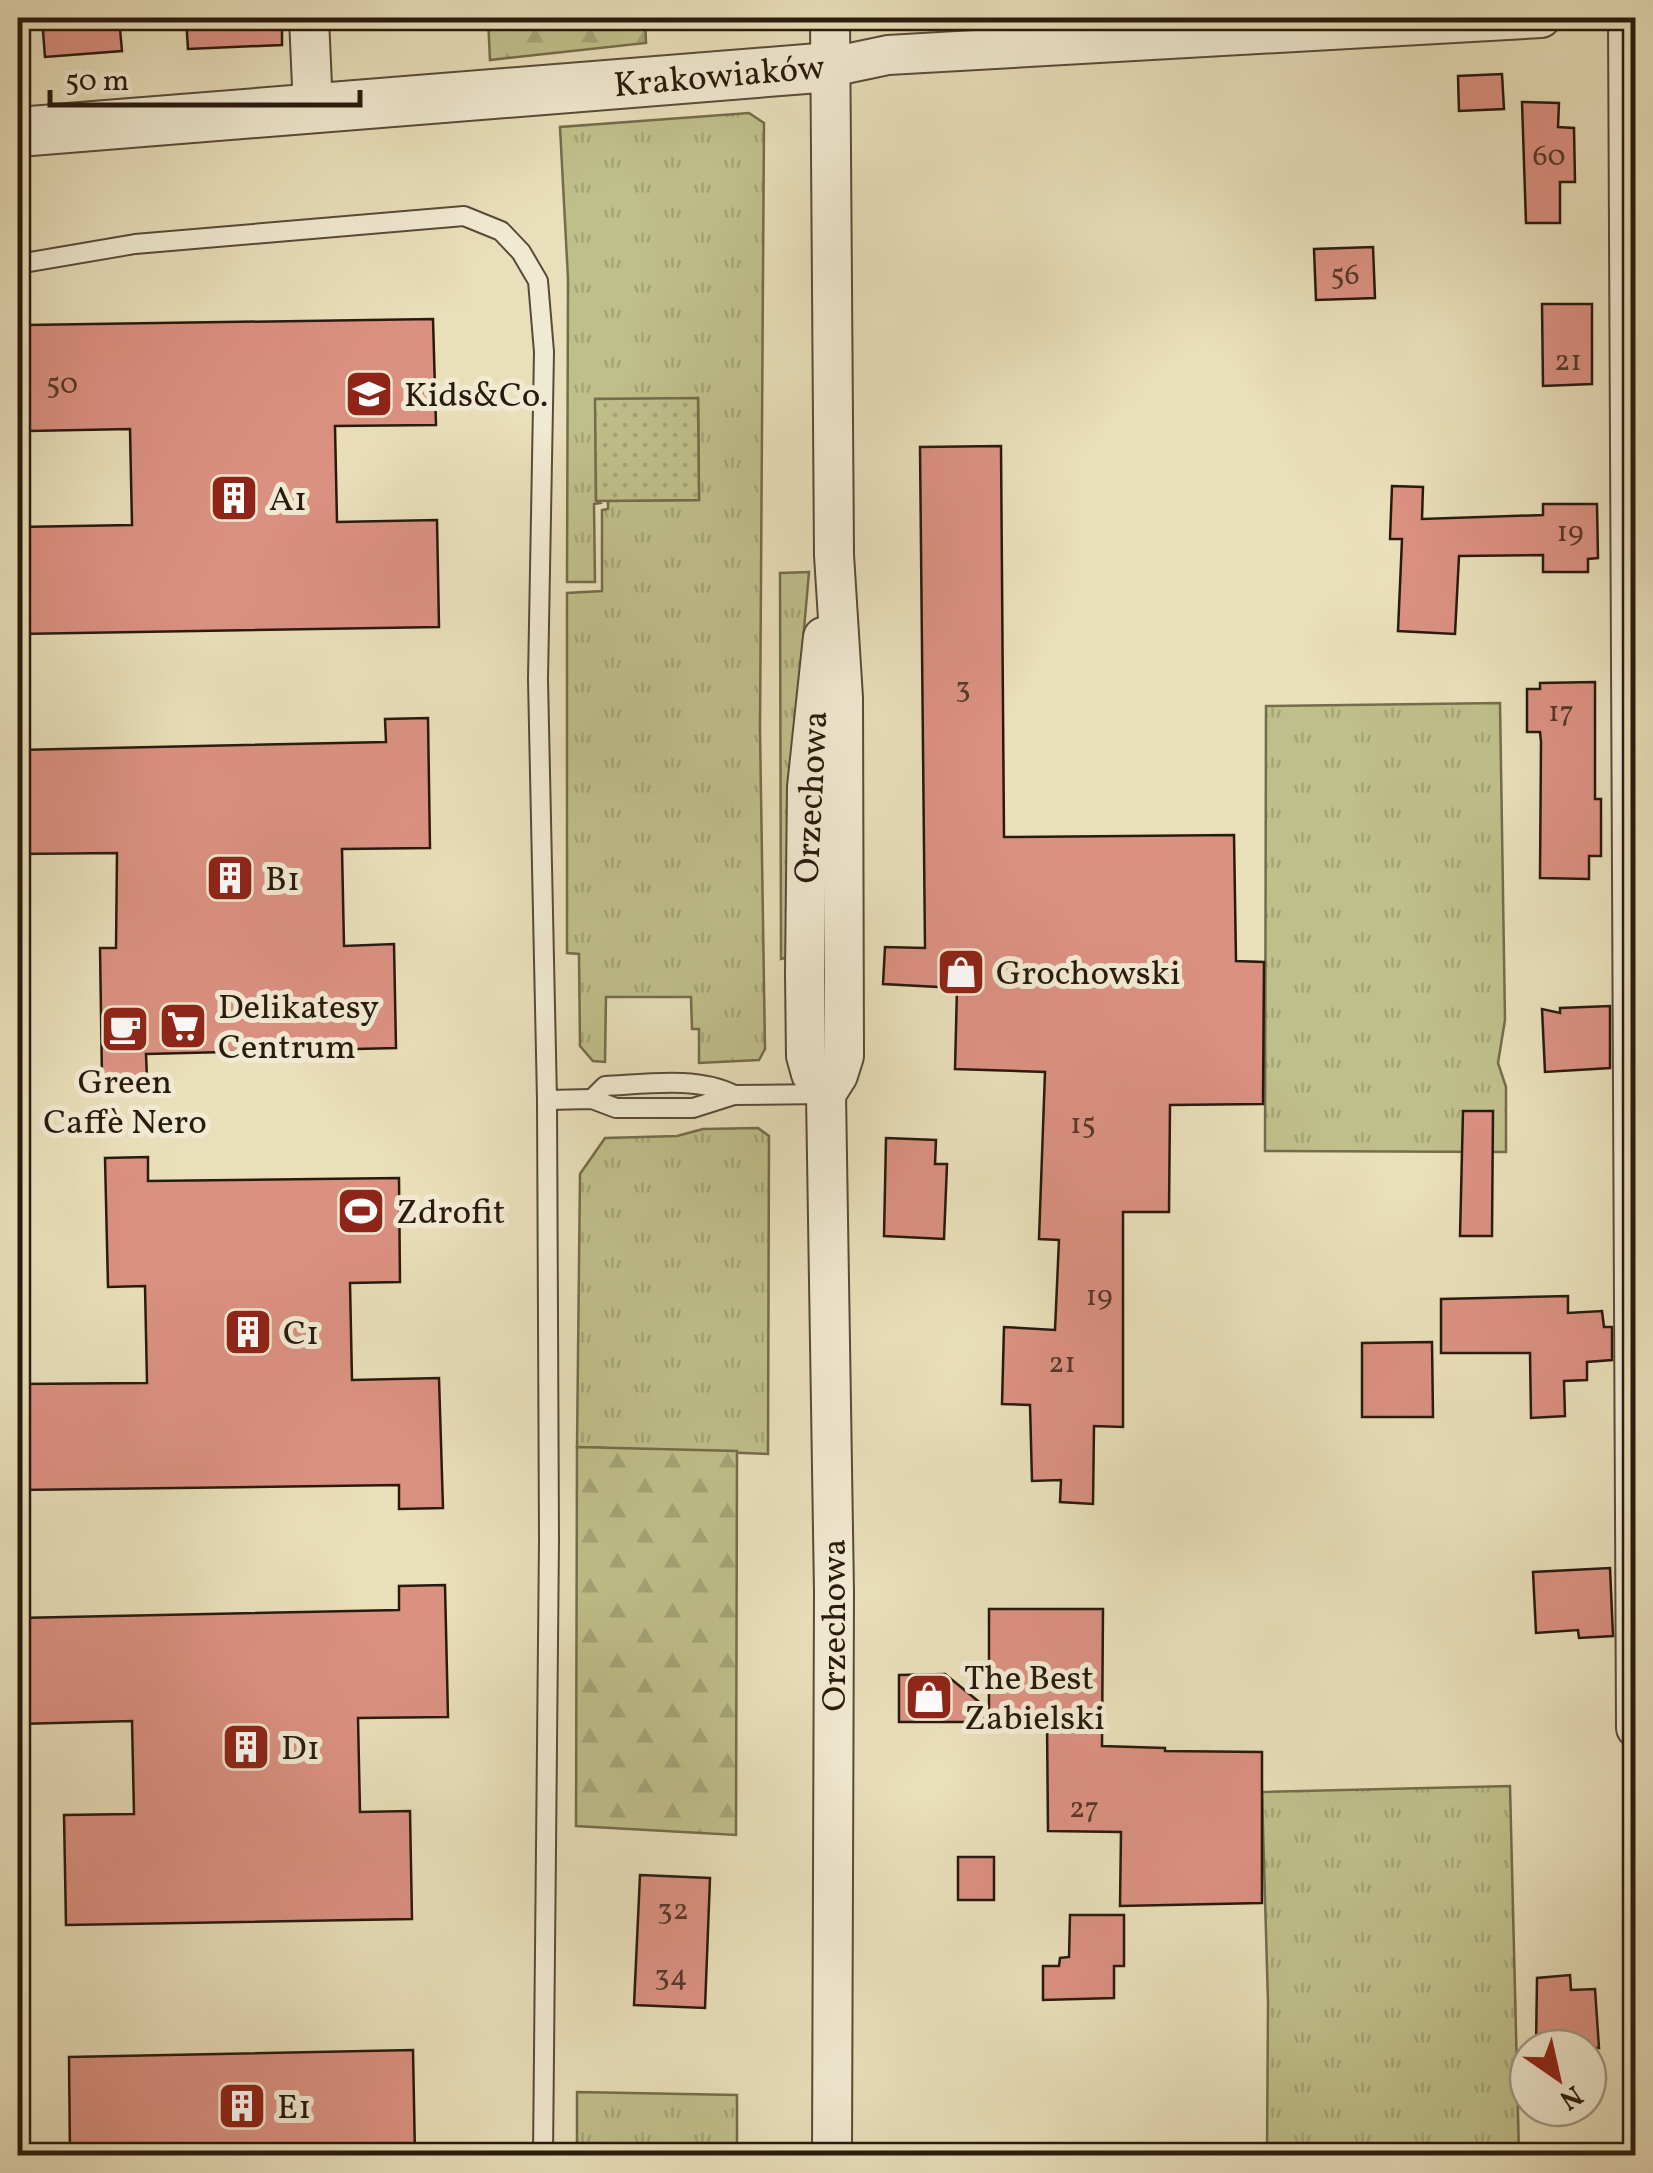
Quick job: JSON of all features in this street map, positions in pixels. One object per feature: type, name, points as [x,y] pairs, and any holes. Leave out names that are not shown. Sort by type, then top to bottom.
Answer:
[{"type":"street","points":[[308,18],[312,109]]},
{"type":"street","name":"Orzechowa","points":[[830,18],[834,555],[815,698],[805,815],[806,1056],[812,1074],[826,1094],[834,1592],[832,2156]]},
{"type":"street","name":"Krakowiaków","points":[[18,132],[831,67],[888,55],[1541,18]]},
{"type":"street","points":[[1628,18],[1636,1728]]},
{"type":"lane","points":[[18,264],[135,244],[464,216],[501,231],[521,252],[538,281],[544,352],[538,679],[547,1100],[549,1559],[544,2156]]},
{"type":"lane","points":[[547,1100],[592,1099],[616,1108],[693,1108],[734,1095],[826,1094]]},
{"type":"green space","points":[[488,18],[645,18],[646,43],[490,60]]},
{"type":"green space","points":[[749,113],[764,123],[760,730],[765,1049],[759,1060],[699,1063],[699,1029],[692,1029],[691,997],[606,997],[605,1062],[593,1061],[580,1046],[579,954],[567,953],[567,593],[602,591],[602,510],[608,509],[608,501],[699,500],[698,399],[596,399],[596,500],[600,503],[594,504],[595,582],[567,582],[568,279],[560,127]]},
{"type":"green space","points":[[698,398],[699,500],[596,501],[595,399]]},
{"type":"green space","points":[[809,572],[793,755],[790,957],[781,959],[780,573]]},
{"type":"green space","points":[[1500,703],[1505,1020],[1498,1063],[1506,1087],[1506,1152],[1265,1151],[1266,706]]},
{"type":"green space","points":[[758,1128],[769,1136],[768,1454],[577,1447],[580,1174],[605,1138]]},
{"type":"green space","points":[[577,1447],[737,1451],[736,1835],[576,1826]]},
{"type":"green space","points":[[1510,1786],[1516,2028],[1508,2028],[1508,2128],[1518,2128],[1519,2155],[1267,2155],[1268,2003],[1262,1792]]},
{"type":"green space","points":[[577,2092],[737,2095],[737,2155],[577,2155]]},
{"type":"building","points":[[42,18],[119,18],[122,51],[45,57]]},
{"type":"building","points":[[186,18],[282,18],[282,45],[188,49]]},
{"type":"building","points":[[1502,74],[1504,109],[1459,111],[1458,76]]},
{"type":"building","points":[[1522,102],[1559,103],[1558,127],[1574,128],[1575,182],[1560,182],[1560,223],[1526,223]]},
{"type":"building","points":[[1373,247],[1375,298],[1316,300],[1314,249]]},
{"type":"building","points":[[1542,304],[1592,304],[1592,384],[1543,386]]},
{"type":"building","name":"A1","points":[[433,319],[436,425],[335,426],[337,522],[437,520],[439,627],[18,634],[18,527],[132,525],[130,429],[29,431],[27,325]]},
{"type":"building","points":[[1001,446],[1004,837],[1234,835],[1236,961],[1264,962],[1263,1104],[1170,1105],[1169,1212],[1123,1212],[1123,1427],[1094,1426],[1093,1504],[1060,1502],[1061,1480],[1032,1481],[1030,1405],[1002,1404],[1004,1327],[1055,1330],[1059,1240],[1039,1239],[1045,1072],[955,1069],[957,988],[883,984],[885,947],[925,948],[920,447]]},
{"type":"building","points":[[1392,486],[1423,487],[1422,519],[1543,515],[1543,504],[1597,504],[1598,558],[1588,559],[1588,572],[1543,572],[1543,555],[1459,556],[1455,634],[1398,631],[1402,539],[1390,539]]},
{"type":"building","points":[[1595,682],[1595,799],[1601,799],[1601,856],[1589,856],[1589,879],[1540,878],[1541,742],[1540,732],[1527,732],[1527,689],[1540,689],[1540,683]]},
{"type":"building","name":"B1","points":[[428,718],[430,848],[342,849],[344,946],[394,944],[396,1048],[146,1054],[147,1078],[102,1079],[100,948],[116,948],[117,853],[18,854],[18,750],[386,742],[385,719]]},
{"type":"building","points":[[1610,1006],[1610,1068],[1545,1072],[1542,1009],[1560,1013],[1560,1008]]},
{"type":"building","points":[[1463,1111],[1493,1111],[1492,1236],[1460,1236]]},
{"type":"building","points":[[886,1138],[936,1140],[935,1164],[947,1164],[944,1239],[884,1236]]},
{"type":"building","name":"C1","points":[[148,1157],[148,1181],[399,1178],[400,1282],[350,1283],[352,1380],[439,1378],[443,1508],[399,1509],[399,1485],[18,1490],[18,1384],[147,1383],[145,1286],[108,1287],[105,1158]]},
{"type":"building","points":[[1568,1296],[1568,1313],[1602,1311],[1604,1327],[1612,1327],[1612,1360],[1587,1362],[1587,1380],[1564,1381],[1565,1416],[1531,1418],[1530,1353],[1441,1353],[1441,1299]]},
{"type":"building","points":[[1432,1342],[1433,1417],[1362,1417],[1362,1343]]},
{"type":"building","points":[[1610,1568],[1613,1636],[1579,1638],[1578,1630],[1536,1633],[1533,1572]]},
{"type":"building","name":"D1","points":[[445,1585],[448,1717],[358,1718],[360,1812],[410,1811],[412,1919],[66,1925],[64,1815],[134,1814],[132,1721],[18,1724],[18,1618],[399,1610],[399,1586]]},
{"type":"building","points":[[989,1609],[1103,1609],[1102,1746],[1262,1752],[1262,1903],[1120,1906],[1121,1832],[1048,1831],[1047,1722],[899,1722],[899,1675],[945,1674],[989,1710]]},
{"type":"building","points":[[958,1857],[994,1857],[994,1900],[958,1900]]},
{"type":"building","points":[[640,1875],[710,1878],[705,2008],[634,2005]]},
{"type":"building","points":[[1070,1915],[1124,1915],[1124,1966],[1114,1966],[1114,1998],[1043,2000],[1043,1966],[1059,1966],[1060,1958],[1069,1957]]},
{"type":"building","points":[[1570,1975],[1571,1990],[1595,1989],[1598,2028],[1536,2028],[1537,1978]]},
{"type":"building","name":"E1","points":[[413,2050],[415,2156],[70,2156],[69,2057]]},
{"type":"place","name":"Kids&Co.","points":[[369,394]]},
{"type":"place","name":"A1","points":[[234,498]]},
{"type":"place","name":"B1","points":[[230,878]]},
{"type":"place","name":"Grochowski","points":[[961,972]]},
{"type":"place","name":"Delikatesy Centrum","points":[[183,1026]]},
{"type":"place","name":"Green Caffè Nero","points":[[125,1029]]},
{"type":"place","name":"Zdrofit","points":[[361,1211]]},
{"type":"place","name":"C1","points":[[248,1332]]},
{"type":"place","name":"The Best Zabielski","points":[[929,1697]]},
{"type":"place","name":"D1","points":[[246,1747]]},
{"type":"place","name":"E1","points":[[242,2106]]}]
